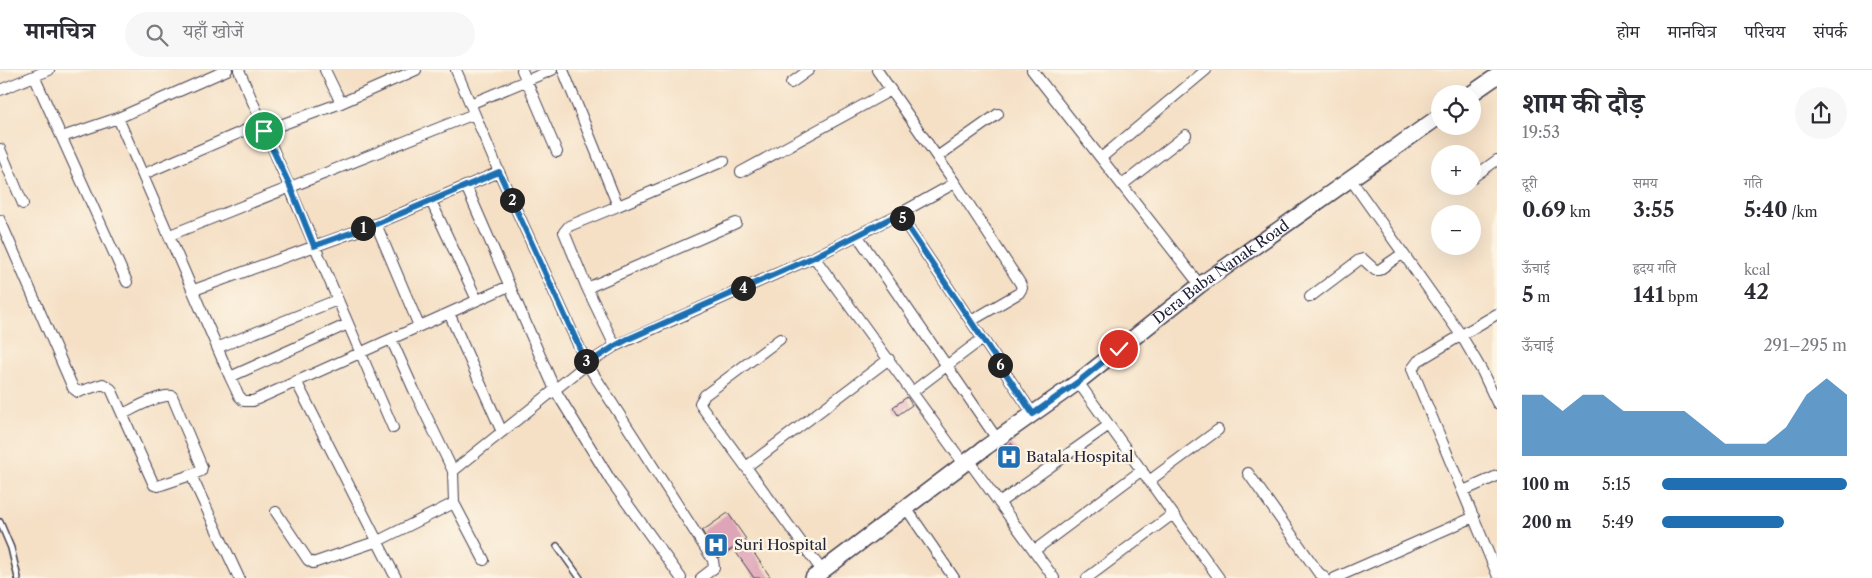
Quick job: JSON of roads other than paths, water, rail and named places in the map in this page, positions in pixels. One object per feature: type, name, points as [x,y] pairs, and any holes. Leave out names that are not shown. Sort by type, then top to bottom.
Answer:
[{"type":"main road","points":[[1481,87],[1497,76]]},
{"type":"main road","name":"Dera Baba Nanak Road","points":[[818,575],[966,462],[1078,382],[1200,285],[1431,122]]},
{"type":"street","points":[[0,90],[49,70]]},
{"type":"street","points":[[62,137],[118,118],[227,70]]},
{"type":"street","points":[[238,70],[290,186],[393,428]]},
{"type":"street","points":[[325,70],[341,103]]},
{"type":"street","points":[[144,174],[263,127],[341,103],[416,70]]},
{"type":"street","points":[[456,70],[499,172],[587,364],[713,560],[714,568],[701,578]]},
{"type":"street","points":[[522,70],[557,152]]},
{"type":"street","points":[[170,235],[472,109],[526,81],[552,70]]},
{"type":"street","points":[[563,70],[618,206]]},
{"type":"street","points":[[791,83],[809,70]]},
{"type":"street","points":[[877,70],[955,183],[1022,288],[1019,293],[971,321]]},
{"type":"street","points":[[1032,70],[1200,285]]},
{"type":"street","points":[[1101,158],[1206,70]]},
{"type":"street","points":[[34,76],[127,282]]},
{"type":"street","points":[[741,172],[891,90]]},
{"type":"street","points":[[937,157],[998,114]]},
{"type":"street","points":[[118,118],[144,174],[240,399],[248,402],[253,401],[509,286]]},
{"type":"street","points":[[1122,185],[1186,135]]},
{"type":"street","points":[[0,149],[23,204]]},
{"type":"street","points":[[1481,172],[1497,160]]},
{"type":"street","points":[[615,346],[587,288],[564,232],[569,226],[724,161]]},
{"type":"street","points":[[194,290],[376,224],[499,172]]},
{"type":"street","points":[[1351,180],[1402,254],[1462,335],[1497,403]]},
{"type":"street","points":[[453,471],[587,364],[615,346],[814,257],[955,183]]},
{"type":"street","points":[[466,186],[555,390],[611,482],[681,578]]},
{"type":"street","points":[[431,201],[477,300]]},
{"type":"street","points":[[899,214],[1033,414]]},
{"type":"street","points":[[0,220],[73,388],[78,392],[103,384],[111,389],[122,414],[154,485],[158,486],[201,471],[202,467],[172,396],[166,395],[122,414]]},
{"type":"street","points":[[587,288],[736,223]]},
{"type":"street","points":[[376,224],[419,326]]},
{"type":"street","points":[[857,235],[997,439]]},
{"type":"street","points":[[1310,297],[1359,260],[1363,259],[1375,270],[1379,270],[1402,254]]},
{"type":"street","points":[[814,257],[912,392],[1035,550],[1054,578]]},
{"type":"street","points":[[219,347],[337,300]]},
{"type":"street","points":[[449,313],[502,432]]},
{"type":"street","points":[[1496,576],[1474,517],[1412,369],[1418,361],[1497,314]]},
{"type":"street","points":[[230,377],[348,324]]},
{"type":"street","points":[[912,392],[982,338]]},
{"type":"street","points":[[391,339],[453,471],[454,503],[484,560]]},
{"type":"street","points":[[780,339],[705,395],[700,403],[746,467],[818,575]]},
{"type":"street","points":[[746,467],[889,359]]},
{"type":"street","points":[[296,381],[396,578]]},
{"type":"street","points":[[1078,382],[1219,578]]},
{"type":"street","points":[[999,503],[1109,424]]},
{"type":"street","points":[[1149,481],[1218,430]]},
{"type":"street","points":[[1035,550],[1142,470]]},
{"type":"street","points":[[1248,473],[1318,572],[1325,578]]},
{"type":"street","points":[[191,475],[239,578]]},
{"type":"street","points":[[1463,492],[1497,476]]},
{"type":"street","points":[[276,512],[308,560],[312,563],[378,541],[454,503]]},
{"type":"street","points":[[906,508],[954,578]]},
{"type":"street","points":[[1088,578],[1173,514]]},
{"type":"street","points":[[1335,578],[1474,517]]},
{"type":"lane","points":[[0,522],[11,548],[18,578]]},
{"type":"lane","points":[[557,546],[580,578]]},
{"type":"place","name":"Batala Hospital","points":[[1009,457]]},
{"type":"place","name":"Suri Hospital","points":[[716,545]]}]
